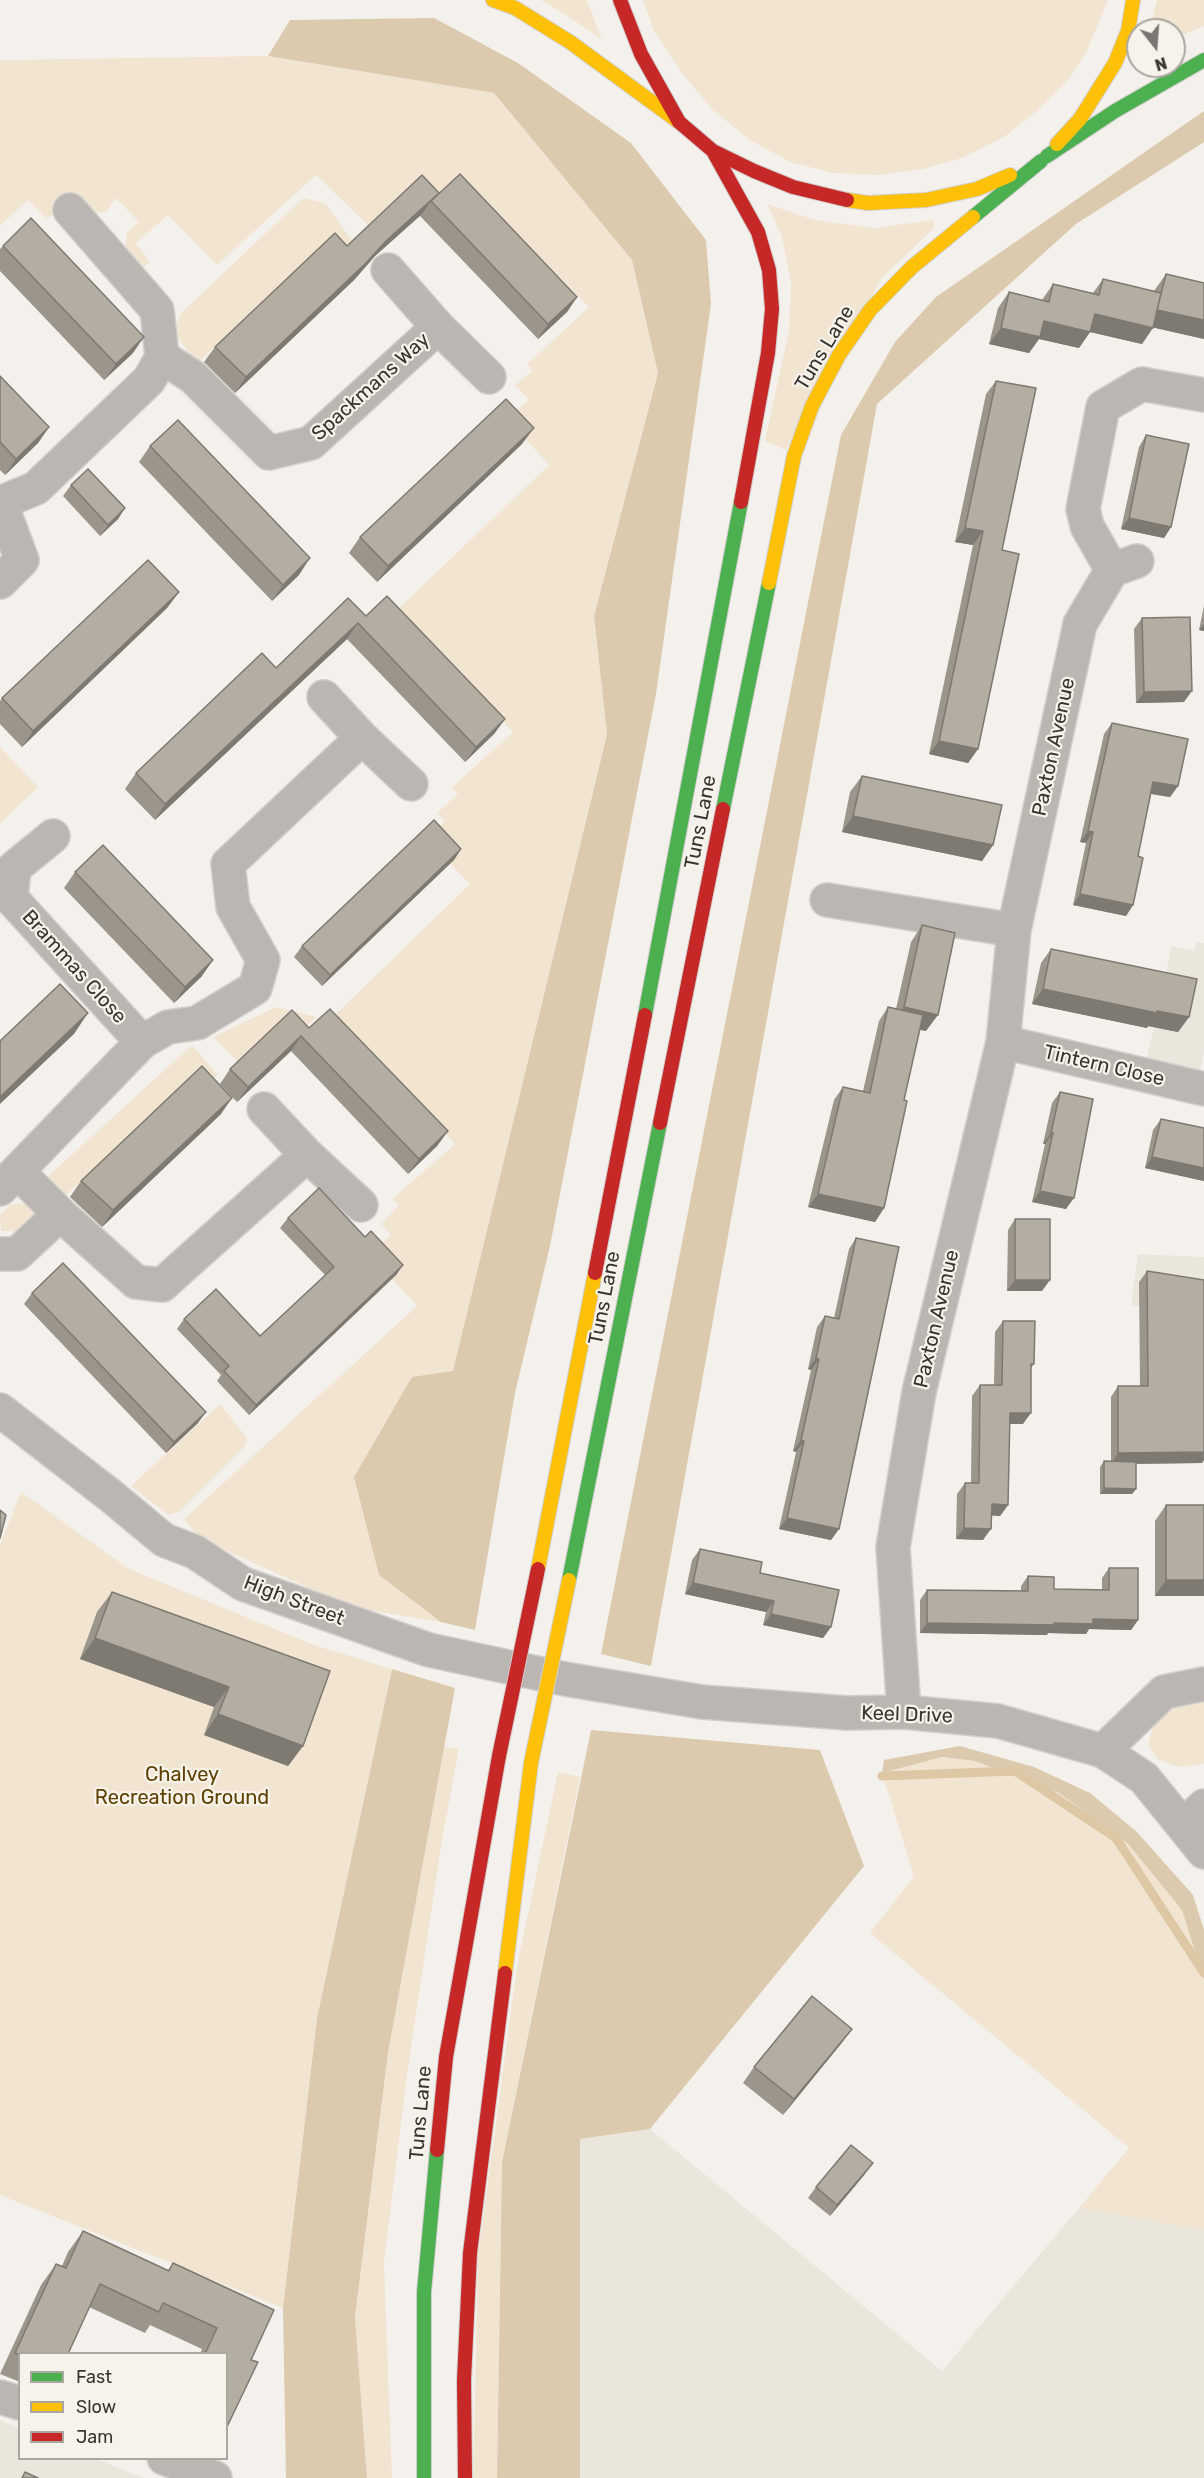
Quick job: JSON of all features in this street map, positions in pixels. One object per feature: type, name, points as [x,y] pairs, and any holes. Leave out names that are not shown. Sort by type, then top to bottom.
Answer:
[{"type":"main road","points":[[493,0],[515,8],[570,42],[680,122],[713,151],[793,187],[854,202],[926,200],[976,189],[1044,158],[1115,111],[1204,60]]},
{"type":"main road","points":[[620,0],[641,54],[680,122]]},
{"type":"main road","points":[[1044,158],[1080,119],[1103,85],[1128,31],[1133,0]]},
{"type":"main road","name":"Tuns Lane","points":[[424,2478],[424,2292],[446,2057],[499,1756],[538,1569],[718,633],[768,353],[771,309],[769,270],[758,232],[713,151]]},
{"type":"main road","name":"Tuns Lane","points":[[465,2478],[464,2380],[470,2253],[531,1763],[794,456],[812,406],[838,355],[870,310],[912,267],[1044,158]]},
{"type":"street","points":[[0,582],[22,560],[1,504],[36,488],[149,380],[162,357],[157,310],[70,210]]},
{"type":"street","name":"Spackmans Way","points":[[388,270],[438,327],[489,377]]},
{"type":"street","name":"Spackmans Way","points":[[162,357],[193,377],[269,453],[311,443],[438,327]]},
{"type":"street","name":"Paxton Avenue","points":[[904,1712],[893,1547],[919,1392],[1003,1042],[1014,930],[1080,624],[1125,566],[1087,526],[1083,509],[1103,407],[1142,384],[1204,395]]},
{"type":"street","points":[[324,697],[362,738],[411,784]]},
{"type":"street","points":[[307,1155],[162,1285],[136,1282],[60,1214],[9,1181],[142,1042],[168,1027],[197,1023],[255,988],[263,960],[233,907],[228,864],[362,738]]},
{"type":"street","name":"Brammas Close","points":[[53,836],[14,868],[11,898],[142,1042]]},
{"type":"street","points":[[827,900],[1014,930]]},
{"type":"street","name":"Tintern Close","points":[[1003,1042],[1204,1089]]},
{"type":"street","points":[[264,1109],[307,1155],[361,1206]]},
{"type":"street","points":[[0,1254],[17,1254],[60,1214]]},
{"type":"street","name":"High Street","points":[[0,1410],[164,1540],[195,1552],[243,1584],[429,1650],[565,1679]]},
{"type":"street","name":"Keel Drive","points":[[565,1679],[702,1702],[847,1713],[904,1712],[998,1721],[1103,1751],[1194,1815],[1204,1852]]},
{"type":"street","points":[[1103,1751],[1164,1692],[1204,1684]]},
{"type":"street","points":[[0,2397],[18,2402]]},
{"type":"street","points":[[169,2460],[215,2478]]},
{"type":"shaded area","points":[[434,18],[518,63],[631,143],[706,240],[711,304],[656,694],[550,1246],[515,1393],[475,1630],[441,1622],[379,1575],[354,1477],[412,1377],[453,1371],[607,734],[594,616],[658,373],[632,260],[494,93],[268,56],[290,20]]},
{"type":"shaded area","points":[[1204,111],[1204,142],[1076,224],[877,404],[651,1666],[601,1654],[841,435],[895,342],[936,297]]},
{"type":"shaded area","points":[[1197,942],[1204,943],[1204,1051],[1200,1070],[1147,1058],[1172,946],[1194,951]]},
{"type":"shaded area","points":[[1138,1254],[1204,1257],[1204,1316],[1131,1305]]},
{"type":"shaded area","points":[[392,1669],[455,1688],[388,2053],[355,2317],[367,2478],[286,2478],[283,2308],[317,2018]]},
{"type":"shaded area","points":[[591,1730],[820,1750],[864,1866],[650,2129],[580,2139],[580,2478],[497,2478],[502,2162]]},
{"type":"shaded area","points":[[960,1746],[1034,1767],[1090,1793],[1136,1831],[1193,1895],[1204,1930],[1204,1980],[1182,1910],[1128,1844],[1059,1793],[975,1761],[942,1757],[882,1773],[884,1760]]},
{"type":"shaded area","points":[[650,2129],[942,2371],[1079,2208],[1204,2230],[1204,2478],[580,2478],[580,2139]]},
{"type":"shaded area","points":[[0,2420],[18,2428],[18,2460],[99,2460],[144,2478],[0,2478]]},
{"type":"green space","points":[[541,0],[587,0],[602,40],[572,19]]},
{"type":"green space","points":[[643,0],[1108,0],[1086,53],[1069,79],[1036,112],[1004,137],[962,158],[924,169],[879,175],[833,173],[790,162],[748,139],[712,109],[681,72],[654,31]]},
{"type":"green space","points":[[1157,0],[1204,0],[1204,26],[1186,34],[1186,18],[1153,18]]},
{"type":"green space","points":[[268,56],[494,93],[632,260],[658,373],[594,616],[607,733],[453,1372],[379,1575],[441,1622],[354,1608],[200,1539],[184,1519],[417,1306],[369,1254],[391,1235],[381,1224],[399,1205],[392,1199],[455,1144],[336,1014],[470,884],[426,839],[445,821],[437,813],[458,794],[451,788],[513,732],[396,611],[549,465],[506,418],[529,400],[515,385],[532,371],[527,364],[589,307],[465,180],[432,214],[409,192],[373,230],[316,175],[217,265],[168,215],[136,243],[150,262],[143,268],[125,248],[127,232],[139,222],[116,198],[106,212],[92,212],[77,196],[47,219],[28,200],[0,226],[0,60]]},
{"type":"green space","points":[[303,198],[325,203],[356,246],[326,246],[196,364],[174,332],[180,314]]},
{"type":"green space","points":[[767,204],[815,220],[874,228],[933,220],[935,227],[882,278],[786,450],[765,441],[789,330],[791,281],[781,234]]},
{"type":"green space","points":[[0,747],[38,787],[0,824]]},
{"type":"green space","points":[[276,1007],[317,1017],[292,1038],[239,1063],[213,1037]]},
{"type":"green space","points":[[192,1045],[218,1075],[204,1087],[192,1076],[65,1196],[45,1179]]},
{"type":"green space","points":[[28,1203],[35,1211],[33,1224],[18,1231],[1,1231],[0,1215],[11,1204]]},
{"type":"green space","points":[[220,1404],[247,1438],[246,1445],[179,1512],[168,1515],[131,1486]]},
{"type":"green space","name":"Chalvey Recreation Ground","points":[[21,1492],[129,1569],[314,1645],[392,1669],[317,2018],[283,2308],[0,2195],[0,1545]]},
{"type":"green space","points":[[1189,1696],[1204,1697],[1204,1764],[1178,1767],[1157,1759],[1148,1744],[1154,1723]]},
{"type":"green space","points":[[444,1747],[459,1748],[441,1846],[407,2075],[384,2263],[392,2478],[367,2478],[355,2317],[388,2053]]},
{"type":"green space","points":[[942,1757],[975,1761],[1059,1793],[1128,1844],[1182,1910],[1204,1980],[1204,2230],[1079,2208],[1129,2148],[870,1933],[914,1876],[882,1773]]},
{"type":"green space","points":[[558,1772],[580,1777],[502,2162],[497,2478],[473,2478],[478,2256],[517,1966]]},
{"type":"building","points":[[460,174],[577,297],[548,324],[431,201]]},
{"type":"building","points":[[422,175],[439,193],[386,241],[365,264],[246,377],[215,347],[335,233],[347,246]]},
{"type":"building","points":[[31,218],[144,337],[116,364],[3,246]]},
{"type":"building","points":[[1166,274],[1204,283],[1204,320],[1157,310]]},
{"type":"building","points":[[1103,279],[1161,293],[1153,328],[1095,314],[1090,332],[1044,321],[1040,337],[1001,328],[1009,292],[1049,302],[1053,284],[1099,295]]},
{"type":"building","points":[[0,376],[49,427],[16,459],[0,442]]},
{"type":"building","points":[[996,381],[1036,388],[1002,550],[1019,554],[978,749],[939,741],[983,531],[965,528]]},
{"type":"building","points":[[506,399],[534,428],[388,566],[360,537]]},
{"type":"building","points":[[178,420],[310,558],[283,585],[150,446]]},
{"type":"building","points":[[1146,435],[1189,444],[1171,527],[1129,518]]},
{"type":"building","points":[[88,469],[125,508],[108,525],[71,485]]},
{"type":"building","points":[[148,560],[179,592],[33,731],[2,698]]},
{"type":"building","points":[[387,596],[505,719],[476,747],[358,623],[165,804],[136,773],[262,653],[276,668],[348,598],[366,616]]},
{"type":"building","points":[[1190,617],[1192,691],[1144,692],[1142,618]]},
{"type":"building","points":[[1112,723],[1188,739],[1178,786],[1153,782],[1138,856],[1143,858],[1133,905],[1080,894],[1093,832],[1088,831]]},
{"type":"building","points":[[862,776],[1002,805],[993,845],[853,816]]},
{"type":"building","points":[[434,820],[461,849],[330,975],[302,946]]},
{"type":"building","points":[[103,845],[213,960],[185,987],[75,872]]},
{"type":"building","points":[[922,925],[955,933],[938,1015],[904,1007]]},
{"type":"building","points":[[1051,949],[1197,979],[1189,1017],[1157,1011],[1157,1013],[1043,989]]},
{"type":"building","points":[[60,984],[88,1013],[0,1097],[0,1041]]},
{"type":"building","points":[[888,1007],[923,1015],[884,1208],[818,1194],[843,1087],[870,1093]]},
{"type":"building","points":[[330,1009],[448,1131],[419,1159],[301,1036],[248,1087],[230,1069],[292,1010],[309,1028]]},
{"type":"building","points":[[202,1066],[232,1098],[113,1210],[81,1181]]},
{"type":"building","points":[[1060,1092],[1093,1099],[1074,1198],[1040,1191]]},
{"type":"building","points":[[1161,1119],[1204,1128],[1204,1168],[1152,1157]]},
{"type":"building","points":[[319,1188],[365,1237],[371,1231],[403,1265],[256,1405],[224,1371],[229,1366],[184,1319],[216,1289],[260,1336],[334,1267],[288,1218]]},
{"type":"building","points":[[1015,1219],[1050,1219],[1050,1280],[1015,1280]]},
{"type":"building","points":[[856,1238],[899,1247],[839,1529],[787,1518],[804,1441],[801,1440],[819,1359],[816,1358],[825,1316],[839,1319]]},
{"type":"building","points":[[63,1263],[206,1412],[174,1442],[32,1293]]},
{"type":"building","points":[[1147,1271],[1204,1280],[1204,1452],[1118,1453],[1118,1386],[1148,1386]]},
{"type":"building","points":[[1003,1321],[1035,1321],[1034,1364],[1031,1364],[1031,1413],[1010,1413],[1008,1505],[992,1504],[991,1529],[964,1528],[965,1483],[979,1483],[980,1385],[1002,1385]]},
{"type":"building","points":[[1104,1461],[1136,1462],[1136,1489],[1104,1488]]},
{"type":"building","points":[[1166,1505],[1204,1505],[1204,1580],[1166,1580]]},
{"type":"building","points":[[0,1510],[6,1515],[0,1538]]},
{"type":"building","points":[[700,1549],[762,1562],[760,1573],[839,1590],[831,1627],[771,1614],[774,1601],[693,1583]]},
{"type":"building","points":[[1109,1568],[1138,1568],[1138,1620],[1093,1619],[1093,1624],[1054,1623],[1054,1625],[927,1623],[927,1590],[1028,1591],[1028,1576],[1054,1577],[1054,1589],[1109,1590]]},
{"type":"building","points":[[112,1592],[330,1671],[303,1746],[218,1714],[229,1687],[95,1638]]},
{"type":"building","points":[[812,1996],[852,2029],[794,2099],[754,2067]]},
{"type":"building","points":[[851,2145],[873,2163],[837,2205],[816,2187]]},
{"type":"building","points":[[83,2231],[169,2271],[173,2263],[274,2310],[251,2360],[258,2362],[228,2425],[228,2352],[206,2352],[217,2328],[163,2303],[159,2312],[100,2284],[69,2352],[15,2353],[56,2264],[66,2268]]},
{"type":"building","points":[[25,2472],[38,2478],[22,2478]]},
{"type":"waterway","points":[[882,1776],[1015,1771],[1116,1838],[1204,1973]]},
{"type":"traffic: fast","points":[[1047,156],[1115,111],[1204,60]]},
{"type":"traffic: fast","points":[[973,217],[1041,161]]},
{"type":"traffic: fast","points":[[645,1015],[741,502]]},
{"type":"traffic: fast","points":[[723,809],[769,583]]},
{"type":"traffic: fast","points":[[569,1580],[660,1123]]},
{"type":"traffic: fast","points":[[424,2478],[424,2292],[437,2150]]},
{"type":"traffic: slow","points":[[493,0],[515,8],[570,42],[679,122]]},
{"type":"traffic: slow","points":[[1057,144],[1080,119],[1115,63],[1128,31],[1133,0]]},
{"type":"traffic: slow","points":[[847,200],[868,203],[926,200],[977,189],[1010,175]]},
{"type":"traffic: slow","points":[[769,583],[794,456],[812,406],[839,355],[870,310],[912,267],[973,217]]},
{"type":"traffic: slow","points":[[538,1569],[595,1273]]},
{"type":"traffic: slow","points":[[531,1763],[569,1580]]},
{"type":"traffic: slow","points":[[505,1973],[531,1763]]},
{"type":"traffic: jam","points":[[620,0],[641,54],[679,122],[713,151],[754,171],[793,187],[847,200]]},
{"type":"traffic: jam","points":[[713,151],[758,232],[769,270],[772,309],[768,353],[741,502]]},
{"type":"traffic: jam","points":[[660,1123],[723,809]]},
{"type":"traffic: jam","points":[[595,1273],[645,1015]]},
{"type":"traffic: jam","points":[[499,1756],[538,1569]]},
{"type":"traffic: jam","points":[[437,2150],[446,2057],[499,1756]]},
{"type":"traffic: jam","points":[[465,2478],[464,2380],[470,2253],[505,1973]]}]
